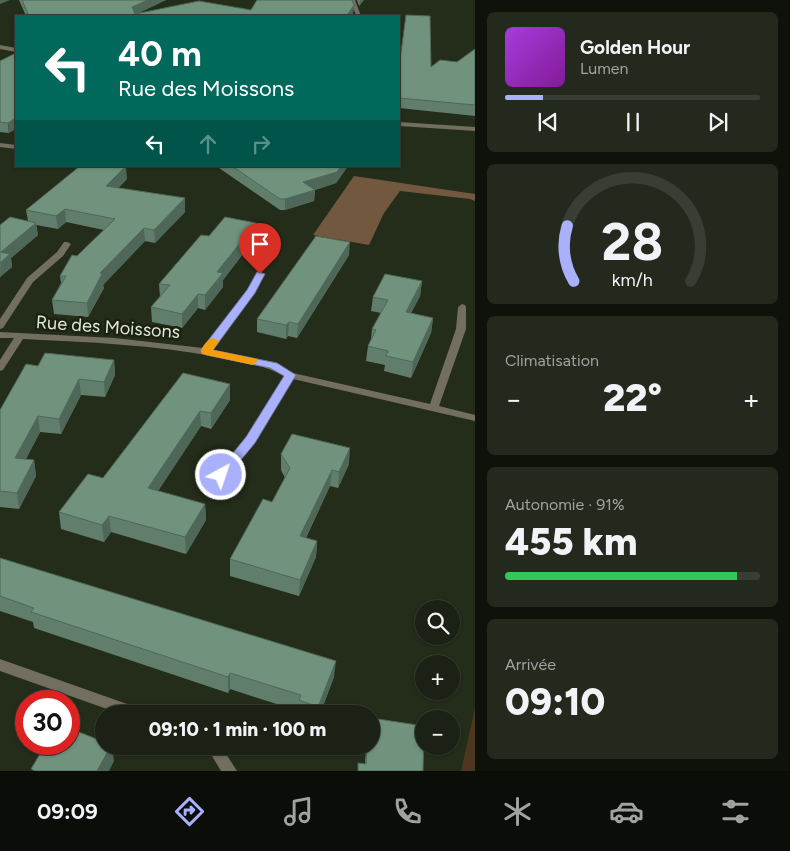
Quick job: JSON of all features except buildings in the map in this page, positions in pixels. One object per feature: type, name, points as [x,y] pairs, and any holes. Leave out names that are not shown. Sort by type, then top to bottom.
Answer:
[{"type":"street","points":[[353,0],[359,15]]},
{"type":"street","points":[[0,47],[15,50]]},
{"type":"street","points":[[400,124],[475,129]]},
{"type":"street","points":[[0,145],[15,147]]},
{"type":"street","points":[[0,326],[30,280],[60,254],[67,244]]},
{"type":"street","points":[[206,351],[251,290],[260,274]]},
{"type":"street","points":[[433,409],[461,329],[462,307]]},
{"type":"street","name":"Rue des Moissons","points":[[0,335],[152,344],[206,351],[273,366],[290,375],[475,418]]},
{"type":"street","points":[[0,368],[20,336]]},
{"type":"street","points":[[221,475],[250,440],[290,375]]},
{"type":"street","points":[[0,665],[113,705]]},
{"type":"street","points":[[219,755],[229,771]]},
{"type":"shaded area","points":[[354,176],[475,194],[475,201],[400,191],[384,213],[369,245],[313,235]]},
{"type":"shaded area","points":[[475,708],[475,771],[461,771]]},
{"type":"slow traffic","points":[[213,341],[206,351],[253,361]]},
{"type":"route","points":[[221,475],[250,440],[290,375],[273,366],[206,351],[251,290],[260,274]]}]
